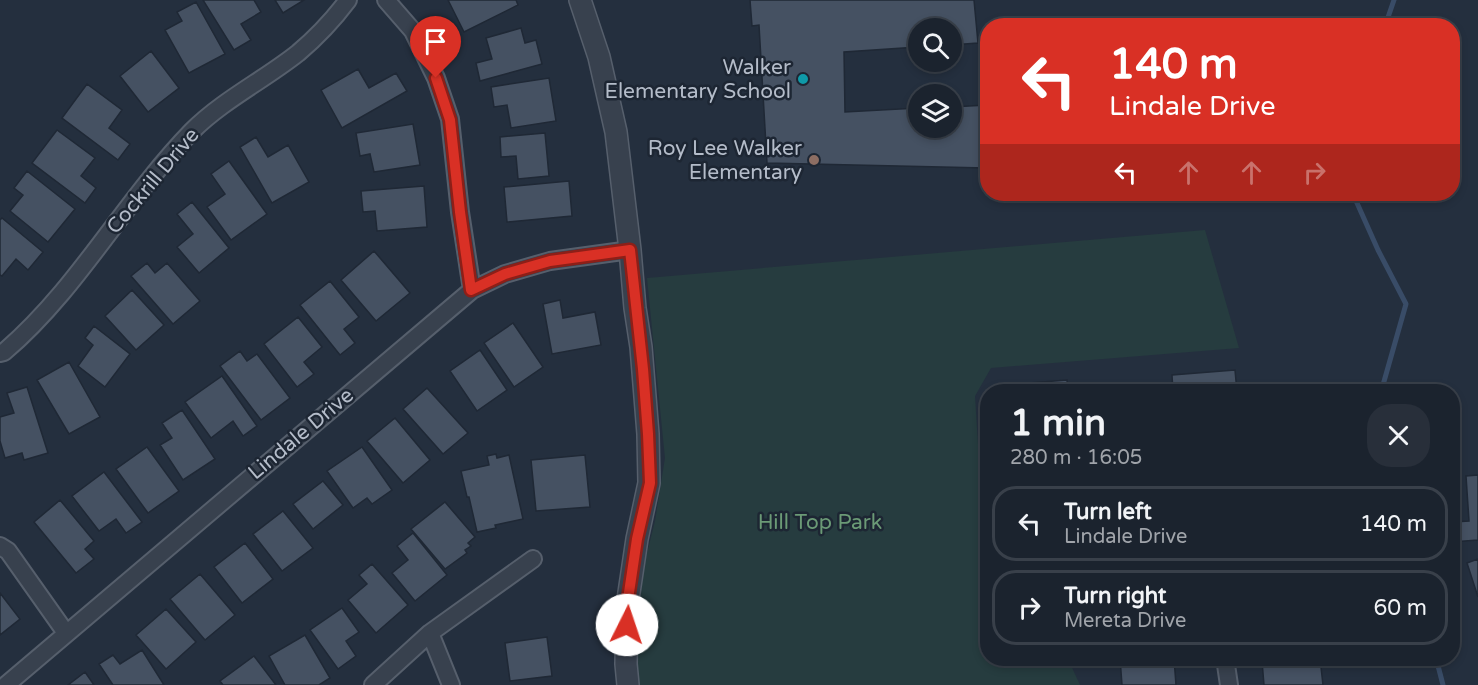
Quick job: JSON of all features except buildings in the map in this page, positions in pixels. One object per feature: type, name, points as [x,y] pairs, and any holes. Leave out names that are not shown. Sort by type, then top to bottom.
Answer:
[{"type":"street","name":"Cockrill Drive","points":[[0,353],[25,334],[50,308],[162,163],[195,128],[298,53],[332,22],[348,0]]},
{"type":"street","points":[[386,0],[413,31],[436,78],[450,120],[471,290]]},
{"type":"street","points":[[580,0],[599,57],[615,132],[630,250],[648,434],[650,483],[637,539],[627,606],[628,685]]},
{"type":"street","name":"Lindale Drive","points":[[6,685],[471,290],[505,274],[550,261],[630,250]]},
{"type":"street","points":[[0,546],[8,551],[66,633]]},
{"type":"street","points":[[373,685],[430,633],[533,559]]},
{"type":"street","points":[[430,633],[451,685]]},
{"type":"street","points":[[1226,666],[1229,685]]},
{"type":"green space","name":"Hill Top Park","points":[[1205,230],[1239,348],[991,368],[980,384],[975,396],[980,476],[980,666],[1071,666],[1080,685],[638,685],[635,632],[639,585],[655,521],[665,458],[647,278]]},
{"type":"waterway","points":[[1388,18],[1394,0]]},
{"type":"waterway","points":[[1356,201],[1406,304],[1383,384]]},
{"type":"waterway","points":[[1438,666],[1443,685]]},
{"type":"place","name":"Walker Elementary School","points":[[803,79]]},
{"type":"place","name":"Roy Lee Walker Elementary","points":[[814,160]]},
{"type":"route","points":[[436,78],[450,120],[471,290],[505,274],[550,261],[630,250],[643,369],[650,483],[637,539],[627,606],[627,625]]}]
